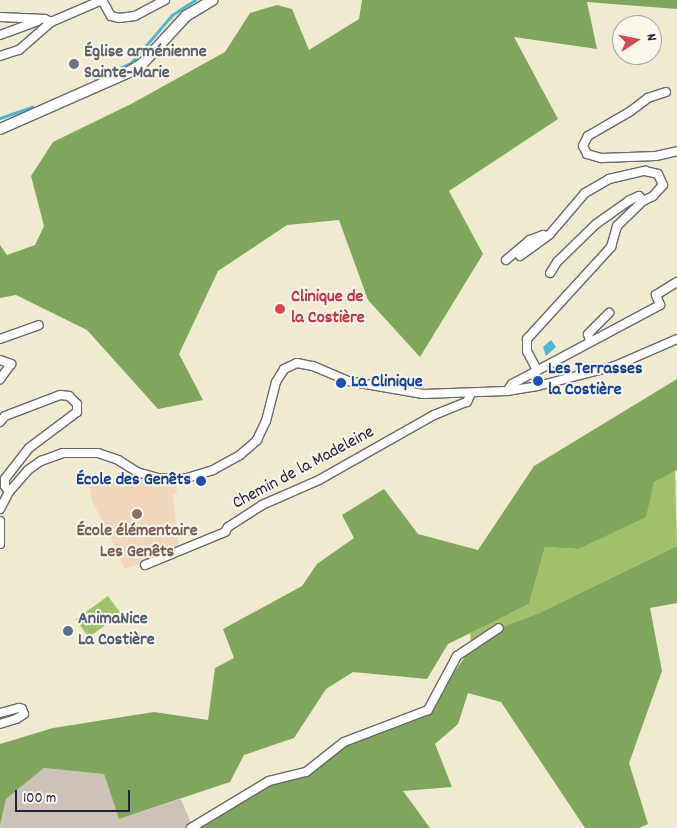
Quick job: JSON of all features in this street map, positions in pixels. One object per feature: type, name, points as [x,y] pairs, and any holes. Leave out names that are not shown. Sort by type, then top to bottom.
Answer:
[{"type":"street","points":[[0,56],[20,50],[51,22],[102,0],[111,16],[119,18],[135,16],[165,0]]},
{"type":"street","points":[[0,129],[127,74],[142,64],[186,16],[212,0]]},
{"type":"street","points":[[0,17],[46,19],[51,22]]},
{"type":"street","points":[[0,35],[38,20]]},
{"type":"street","points":[[666,92],[648,98],[631,111],[588,136],[583,146],[588,154],[601,158],[656,156],[677,151]]},
{"type":"street","points":[[520,256],[550,234],[585,193],[609,179],[645,171],[658,174],[663,185],[653,196],[643,201],[617,226],[611,247],[527,339],[527,351],[536,370]]},
{"type":"street","points":[[550,273],[557,262],[596,224],[630,200],[639,196],[643,201]]},
{"type":"street","points":[[506,260],[530,240],[550,234]]},
{"type":"street","points":[[507,391],[510,386],[536,370],[660,305],[656,294],[677,282]]},
{"type":"street","points":[[590,341],[588,334],[609,313]]},
{"type":"street","points":[[0,339],[39,325]]},
{"type":"street","points":[[0,509],[9,492],[35,465],[54,455],[71,452],[89,452],[107,456],[137,472],[158,478],[181,479],[207,473],[240,455],[257,440],[266,421],[276,382],[284,369],[297,363],[313,366],[348,382],[428,395],[507,391],[538,386],[614,366],[677,339]]},
{"type":"street","points":[[0,360],[11,364],[0,379]]},
{"type":"street","name":"Chemin de la Madeleine","points":[[145,565],[225,532],[228,527],[262,505],[351,464],[434,415],[467,402],[471,393]]},
{"type":"street","points":[[0,422],[6,416],[60,395],[69,396],[77,404],[77,412],[30,448],[5,479],[5,486],[9,492]]},
{"type":"street","points":[[0,522],[0,544]]},
{"type":"street","points":[[191,828],[269,781],[306,772],[344,742],[428,710],[457,656],[499,628]]},
{"type":"street","points":[[0,713],[18,708],[24,711],[21,717],[0,724]]},
{"type":"shaded area","name":"École élémentaire Les Genêts","points":[[113,481],[148,482],[176,486],[177,493],[173,494],[179,550],[148,561],[144,559],[136,565],[125,569],[92,500],[89,485]]},
{"type":"shaded area","points":[[44,768],[104,774],[119,819],[181,799],[193,828],[0,828],[6,799]]},
{"type":"green space","points":[[362,0],[677,0],[677,9],[587,2],[597,49],[514,37],[558,119],[449,191],[483,254],[420,357],[368,300],[339,220],[287,225],[218,271],[179,354],[203,400],[158,409],[87,330],[16,295],[0,298],[0,245],[7,255],[35,245],[44,226],[31,176],[53,142],[131,104],[225,52],[250,13],[277,5],[292,9],[309,50],[359,19]]},
{"type":"green space","points":[[677,379],[677,470],[654,482],[646,517],[578,549],[545,547],[529,604],[448,644],[427,679],[353,672],[326,689],[294,738],[244,755],[230,782],[119,819],[104,774],[44,768],[6,799],[0,826],[0,744],[53,728],[154,712],[208,720],[215,668],[234,658],[223,629],[302,586],[317,564],[354,538],[342,515],[384,489],[418,534],[478,550],[534,466]]},
{"type":"green space","points":[[675,469],[677,546],[537,614],[499,628],[471,648],[470,633],[529,604],[545,547],[578,549],[654,482]]},
{"type":"green space","points":[[677,546],[677,603],[650,608],[662,671],[629,763],[648,824],[639,828],[585,828],[501,702],[468,693],[458,724],[435,744],[452,787],[403,791],[430,828],[193,828],[254,789],[306,772],[344,742],[428,710],[471,648],[499,628],[537,614]]},
{"type":"green space","points":[[108,596],[121,614],[89,637],[76,620]]},
{"type":"water","points":[[551,340],[556,347],[546,356],[543,347]]},
{"type":"waterway","points":[[95,79],[131,63],[172,15],[195,0]]},
{"type":"waterway","points":[[0,118],[32,107]]},
{"type":"place","name":"Église arménienne Sainte-Marie","points":[[74,64]]},
{"type":"place","name":"Clinique de la Costière","points":[[280,309]]},
{"type":"place","name":"Les Terrasses la Costière","points":[[538,381]]},
{"type":"place","name":"La Clinique","points":[[341,383]]},
{"type":"place","name":"École des Genêts","points":[[201,481]]},
{"type":"place","name":"École élémentaire Les Genêts","points":[[137,514]]},
{"type":"place","name":"AnimaNice La Costière","points":[[68,631]]}]
